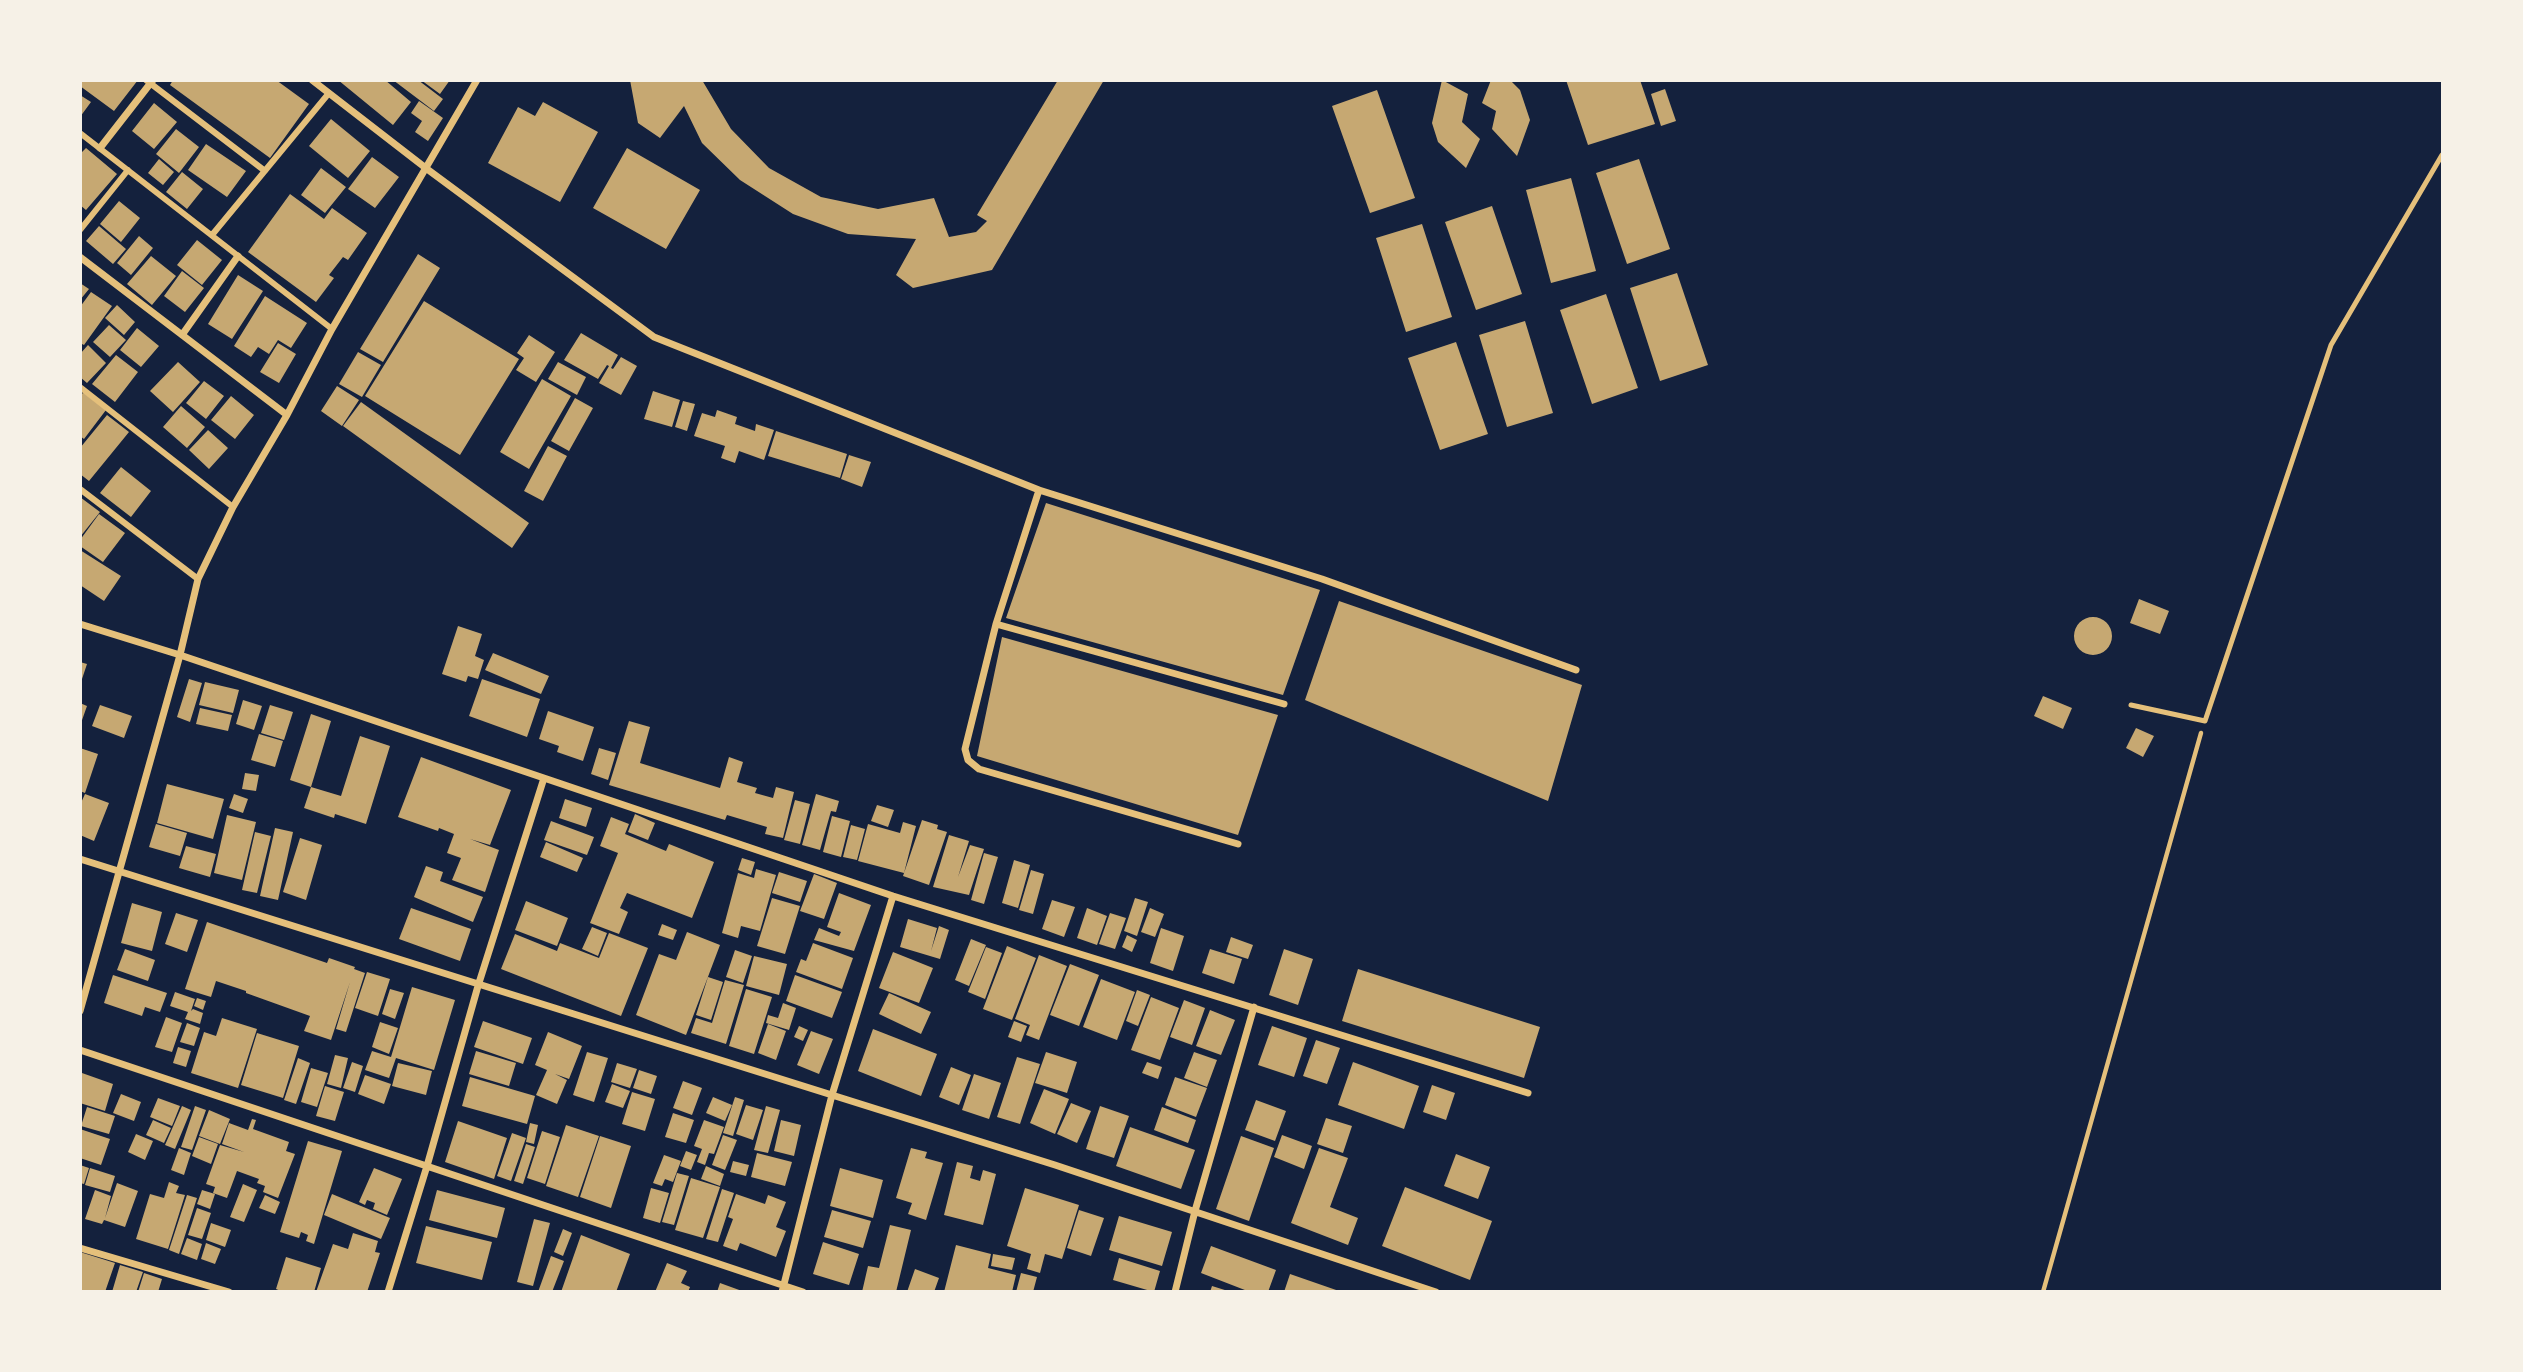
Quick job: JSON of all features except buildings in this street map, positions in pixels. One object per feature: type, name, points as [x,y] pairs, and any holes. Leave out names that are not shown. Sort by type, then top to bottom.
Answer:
[{"type":"street","points":[[80,1011],[180,655],[198,579],[233,507],[287,415],[332,329],[477,80]]},
{"type":"street","points":[[100,148],[150,82],[265,171]]},
{"type":"street","points":[[317,82],[427,169],[654,337],[1039,490],[1322,579],[1576,670]]},
{"type":"street","points":[[212,236],[329,93]]},
{"type":"street","points":[[80,133],[332,329]]},
{"type":"street","points":[[80,230],[128,170]]},
{"type":"street","points":[[182,335],[238,256]]},
{"type":"street","points":[[80,257],[287,415]]},
{"type":"street","points":[[80,387],[233,507]]},
{"type":"street","points":[[80,489],[198,579]]},
{"type":"street","points":[[1039,490],[996,624],[965,750],[968,760],[979,769],[1238,844]]},
{"type":"street","points":[[80,624],[180,655],[893,896],[1528,1093]]},
{"type":"street","points":[[996,624],[1284,704]]},
{"type":"street","points":[[388,1292],[478,986],[544,778]]},
{"type":"street","points":[[80,859],[832,1095],[1195,1211],[1436,1292]]},
{"type":"street","points":[[783,1288],[832,1095],[893,896]]},
{"type":"street","points":[[1175,1292],[1195,1211],[1254,1007]]},
{"type":"street","points":[[80,1050],[783,1288],[803,1292]]},
{"type":"street","points":[[80,1248],[229,1292]]},
{"type":"lane","points":[[2131,705],[2204,721],[2330,345],[2442,155]]},
{"type":"path","points":[[2043,1292],[2204,721]]}]
